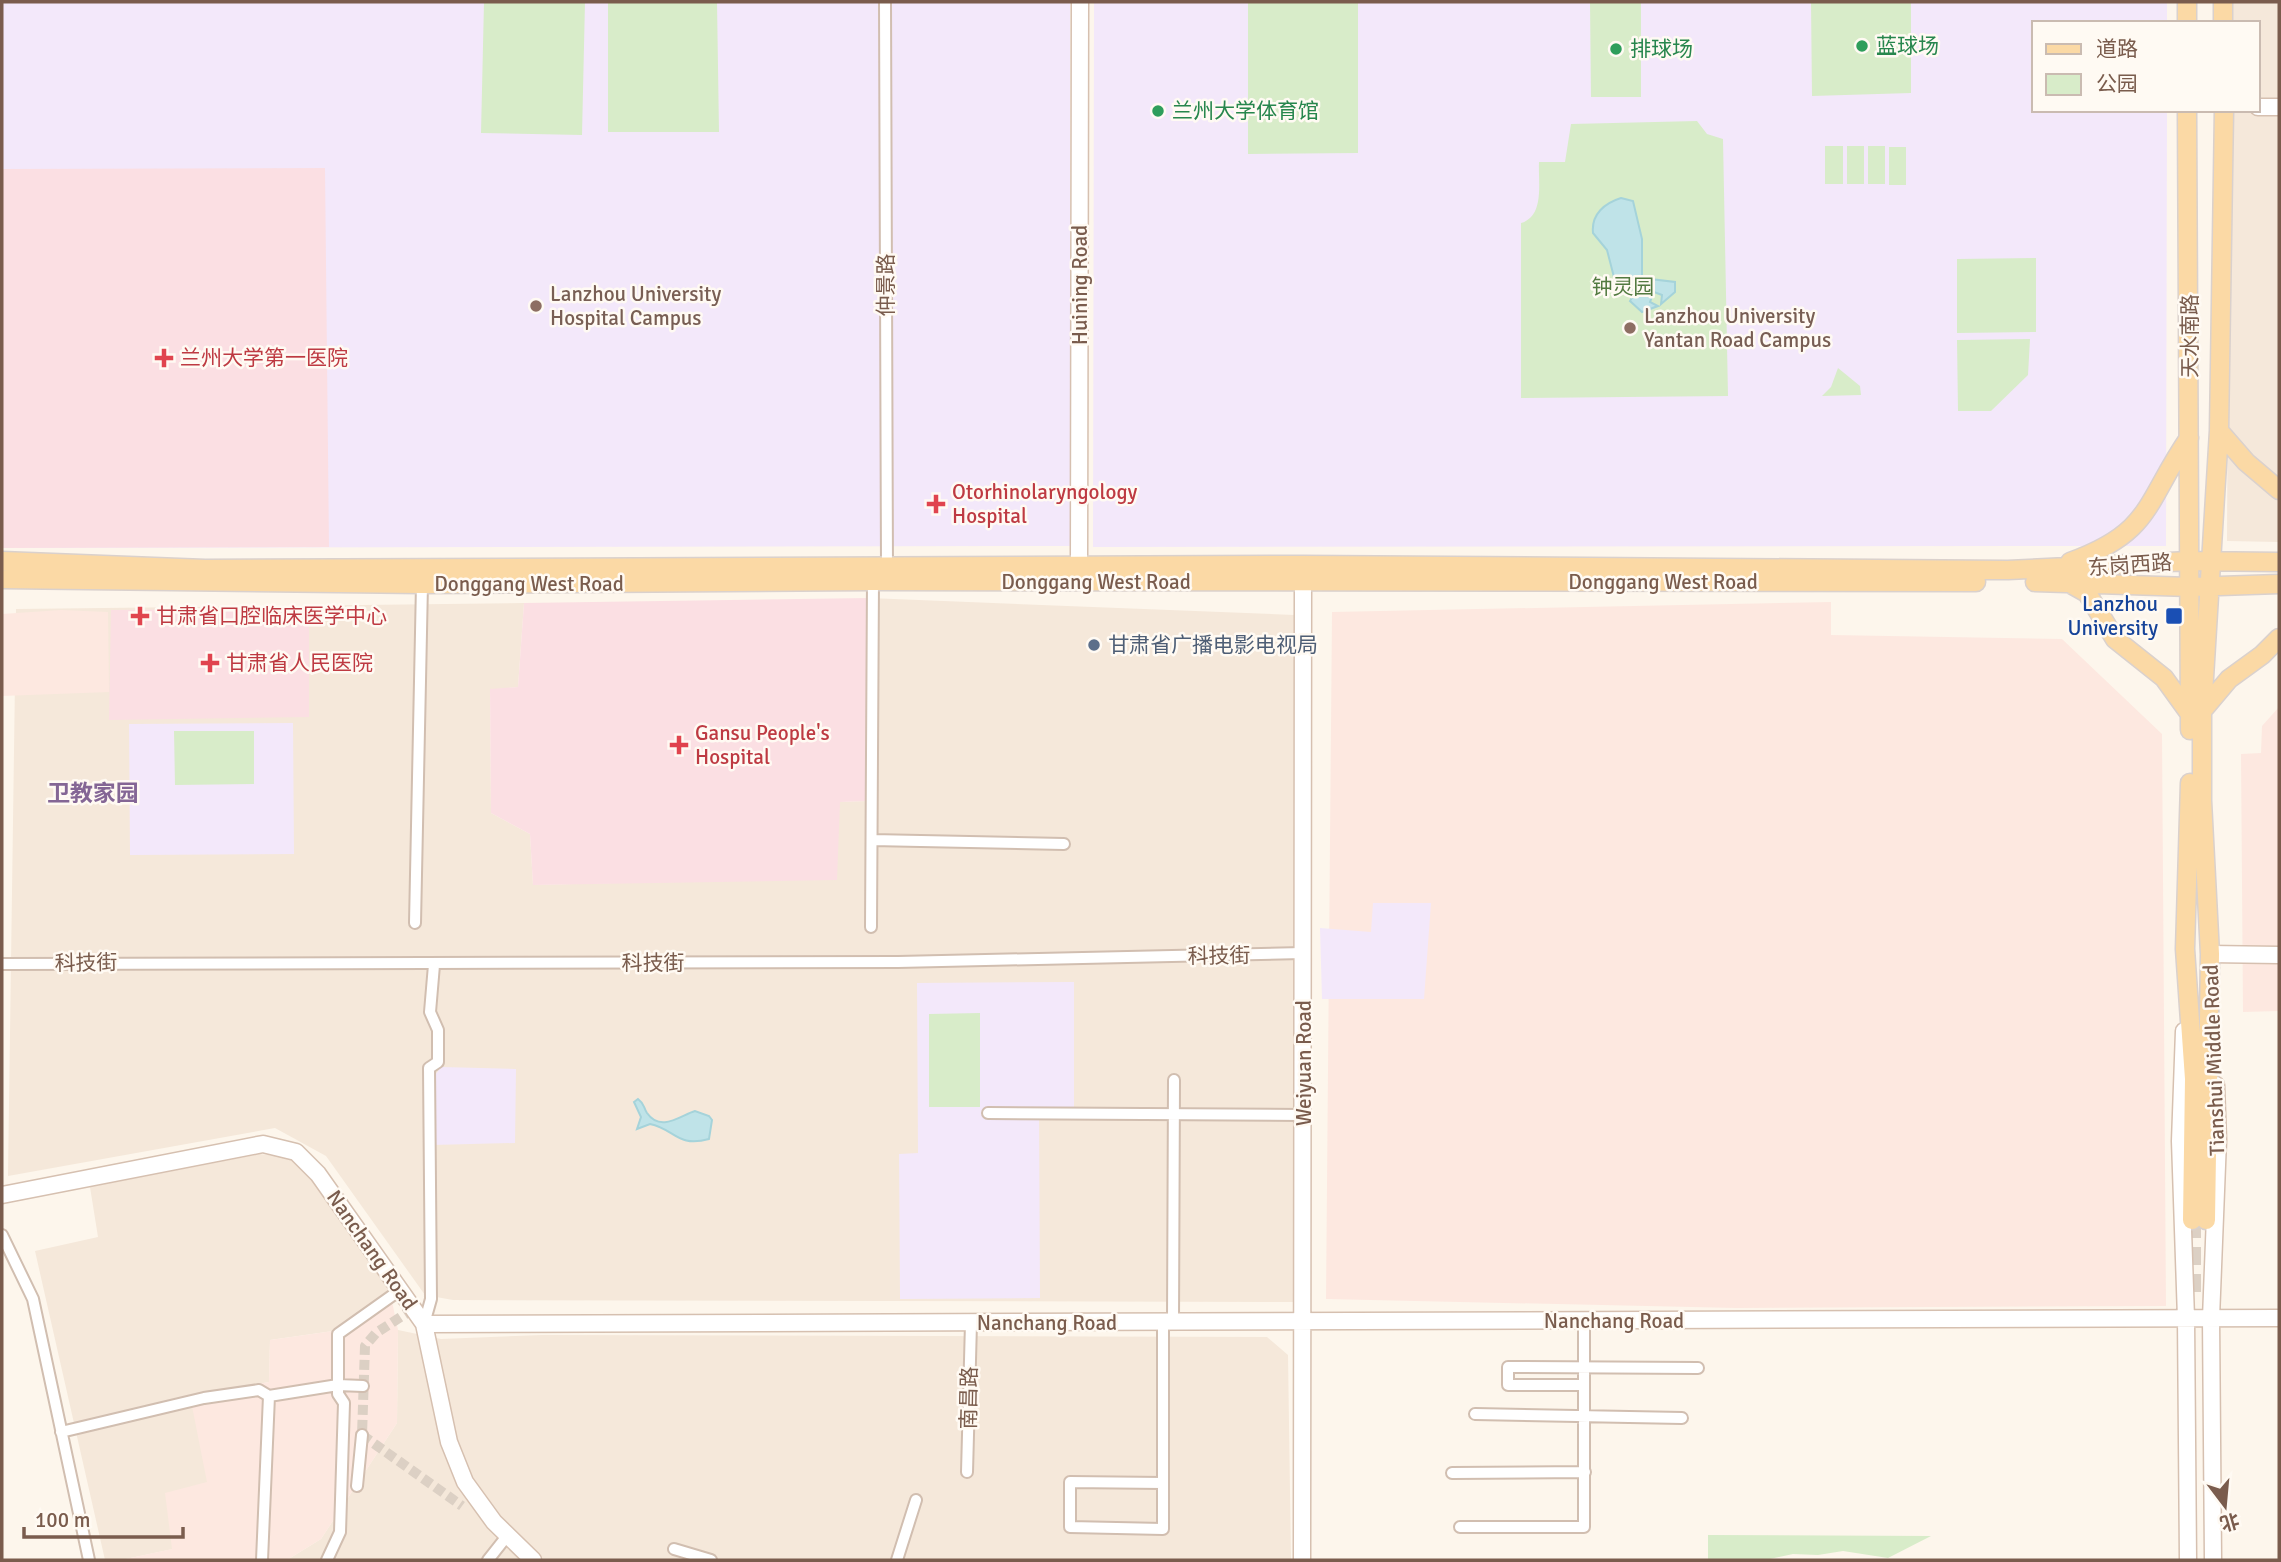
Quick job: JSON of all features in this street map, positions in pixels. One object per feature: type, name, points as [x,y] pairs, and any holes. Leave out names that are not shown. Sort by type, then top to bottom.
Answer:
[{"type":"main road","points":[[2187,2],[2187,21]]},
{"type":"main road","points":[[2223,2],[2223,21]]},
{"type":"main road","name":"天水南路","points":[[2187,112],[2189,561]]},
{"type":"main road","name":"天水南路","points":[[2210,561],[2219,431],[2224,112]]},
{"type":"main road","points":[[2219,431],[2246,463],[2279,490]]},
{"type":"main road","points":[[2054,576],[2105,549],[2127,533],[2149,508],[2189,438]]},
{"type":"main road","name":"Donggang West Road","points":[[2,561],[205,569],[1079,567],[1303,574]]},
{"type":"main road","name":"Tianshui Middle Road","points":[[2189,561],[2210,981]]},
{"type":"main road","points":[[2210,561],[2279,562]]},
{"type":"main road","name":"东岗西路","points":[[2054,576],[2210,561]]},
{"type":"main road","name":"Tianshui Middle Road","points":[[2185,984],[2196,712],[2211,586],[2210,561]]},
{"type":"main road","name":"Donggang West Road","points":[[2,579],[422,584],[873,581],[1303,574],[2054,576],[2190,587]]},
{"type":"main road","points":[[2054,576],[2087,593],[2115,639],[2164,678],[2196,712],[2229,679],[2262,655],[2279,638]]},
{"type":"main road","points":[[2211,586],[2279,584]]},
{"type":"main road","name":"东岗西路","points":[[2190,587],[2211,586]]},
{"type":"main road","points":[[2185,984],[2194,1079],[2199,1220],[2210,981]]},
{"type":"street","name":"仲景路","points":[[884,2],[887,569]]},
{"type":"street","name":"Huining Road","points":[[1079,567],[1080,2]]},
{"type":"street","points":[[2260,107],[2279,107]]},
{"type":"street","name":"Weiyuan Road","points":[[1302,1560],[1305,1322],[1303,574]]},
{"type":"street","points":[[871,927],[873,581]]},
{"type":"street","points":[[415,923],[422,584]]},
{"type":"street","points":[[872,839],[1064,844]]},
{"type":"street","name":"科技街","points":[[2,964],[898,962],[1303,953]]},
{"type":"street","points":[[2210,954],[2279,955]]},
{"type":"street","points":[[434,965],[430,1012],[438,1030],[438,1062],[429,1069],[431,1299],[424,1324],[441,1412],[465,1482],[507,1536],[533,1560]]},
{"type":"street","name":"Tianshui Middle Road","points":[[2210,981],[2218,1140],[2211,1318],[2213,1560]]},
{"type":"street","name":"Tianshui Middle Road","points":[[2185,984],[2180,1141],[2186,1318],[2188,1560]]},
{"type":"street","points":[[1163,1483],[1070,1482],[1070,1527],[1163,1529],[1174,1080]]},
{"type":"street","points":[[988,1113],[1304,1115]]},
{"type":"street","name":"Nanchang Road","points":[[2,1195],[263,1144],[296,1152],[318,1174],[424,1324],[2186,1318]]},
{"type":"street","points":[[2,1235],[33,1299],[89,1560]]},
{"type":"street","points":[[327,1560],[340,1532],[344,1403],[338,1394],[338,1334],[400,1290]]},
{"type":"street","points":[[2186,1318],[2279,1318]]},
{"type":"street","points":[[1460,1527],[1584,1527],[1584,1322]]},
{"type":"street","name":"南昌路","points":[[967,1472],[971,1323]]},
{"type":"street","points":[[1584,1385],[1508,1385],[1508,1367],[1698,1368]]},
{"type":"street","points":[[61,1432],[204,1398],[338,1385],[363,1386]]},
{"type":"street","points":[[262,1560],[264,1393]]},
{"type":"street","points":[[1475,1414],[1682,1418]]},
{"type":"street","points":[[357,1486],[362,1435]]},
{"type":"street","points":[[1452,1473],[1584,1472]]},
{"type":"street","points":[[897,1560],[916,1500]]},
{"type":"street","points":[[488,1560],[507,1536]]},
{"type":"street","points":[[674,1549],[711,1560]]},
{"type":"shaded area","name":"Lanzhou University Hospital Campus","points":[[2,2],[1070,2],[1070,546],[2,548]]},
{"type":"shaded area","name":"Lanzhou University Yantan Road Campus","points":[[1094,2],[2167,2],[2167,21],[2032,21],[2032,112],[2167,112],[2166,546],[1093,547]]},
{"type":"shaded area","points":[[2229,2],[2279,2],[2279,542],[2227,541],[2229,112],[2260,112],[2260,21],[2229,21]]},
{"type":"shaded area","name":"兰州大学第一医院","points":[[325,168],[329,547],[2,548],[2,169]]},
{"type":"shaded area","points":[[869,598],[1294,615],[1294,1302],[453,1300],[425,1295],[326,1156],[275,1128],[8,1176],[16,609],[524,603],[518,687],[490,690],[491,813],[530,834],[533,885],[614,883],[840,802],[866,801]]},
{"type":"shaded area","name":"Gansu People's Hospital","points":[[869,598],[866,801],[840,802],[837,880],[533,885],[530,834],[491,813],[490,689],[518,687],[524,603]]},
{"type":"shaded area","points":[[1831,602],[1831,635],[2062,639],[2162,734],[2166,1306],[1736,1308],[1326,1299],[1332,612]]},
{"type":"shaded area","name":"甘肃省人民医院","points":[[309,608],[309,717],[109,720],[111,610]]},
{"type":"shaded area","points":[[61,610],[108,612],[109,692],[2,696],[2,614]]},
{"type":"shaded area","points":[[2279,707],[2279,1011],[2243,1012],[2241,754],[2261,753],[2262,726]]},
{"type":"shaded area","points":[[293,723],[294,854],[130,855],[129,724]]},
{"type":"shaded area","points":[[1373,903],[1431,903],[1424,999],[1322,999],[1320,928],[1371,932]]},
{"type":"shaded area","points":[[1074,982],[1074,1109],[1039,1110],[1040,1298],[900,1299],[899,1154],[918,1153],[917,983]]},
{"type":"shaded area","points":[[441,1067],[516,1069],[515,1143],[432,1145],[433,1078]]},
{"type":"shaded area","points":[[260,1154],[293,1158],[312,1177],[390,1292],[333,1331],[270,1340],[269,1382],[191,1396],[208,1482],[173,1549],[121,1560],[105,1560],[35,1251],[98,1237],[90,1187]]},
{"type":"shaded area","points":[[390,1292],[398,1330],[397,1423],[321,1539],[287,1560],[121,1560],[172,1549],[165,1493],[207,1482],[190,1396],[269,1382],[270,1340],[333,1331]]},
{"type":"shaded area","points":[[398,1330],[441,1339],[542,1335],[1267,1337],[1288,1355],[1291,1560],[287,1560],[321,1539],[397,1423]]},
{"type":"green space","points":[[484,2],[585,2],[582,135],[481,133]]},
{"type":"green space","points":[[608,2],[717,2],[719,132],[608,132]]},
{"type":"green space","points":[[1248,2],[1358,2],[1358,153],[1248,154]]},
{"type":"green space","name":"排球场","points":[[1590,2],[1641,2],[1641,97],[1591,97]]},
{"type":"green space","name":"蓝球场","points":[[1811,2],[1911,2],[1911,93],[1812,96]]},
{"type":"green space","name":"钟灵园","points":[[1697,121],[1707,134],[1723,139],[1728,396],[1521,398],[1521,223],[1529,219],[1537,206],[1539,162],[1565,162],[1571,124]]},
{"type":"green space","points":[[1825,146],[1843,146],[1843,184],[1825,184]]},
{"type":"green space","points":[[1847,146],[1864,146],[1864,184],[1847,184]]},
{"type":"green space","points":[[1868,146],[1885,146],[1885,184],[1868,184]]},
{"type":"green space","points":[[1889,147],[1906,147],[1906,185],[1889,185]]},
{"type":"green space","points":[[2036,258],[2036,332],[1957,333],[1957,259]]},
{"type":"green space","points":[[2030,339],[2028,375],[1991,411],[1958,411],[1957,340]]},
{"type":"green space","points":[[1838,368],[1860,386],[1861,395],[1822,396],[1831,387]]},
{"type":"green space","points":[[174,731],[254,731],[254,784],[175,785]]},
{"type":"green space","points":[[980,1013],[980,1107],[929,1107],[929,1014]]},
{"type":"green space","points":[[1708,1535],[1931,1536],[1888,1558],[1843,1551],[1818,1555],[1793,1554],[1765,1560],[1708,1560]]},
{"type":"water","points":[[1621,198],[1633,201],[1642,239],[1642,278],[1675,282],[1675,292],[1661,304],[1662,295],[1654,292],[1650,302],[1658,306],[1642,312],[1630,301],[1636,291],[1615,281],[1607,250],[1593,233],[1594,220],[1600,210]]},
{"type":"water","points":[[638,1099],[647,1113],[658,1122],[671,1121],[695,1111],[709,1116],[712,1120],[709,1139],[683,1140],[650,1124],[637,1129],[641,1117],[634,1102]]},
{"type":"tunnel","points":[[2192,1220],[2192,1293]]},
{"type":"tunnel","points":[[413,1309],[376,1333],[365,1346],[362,1435],[462,1506]]},
{"type":"place","name":"蓝球场","points":[[1862,46]]},
{"type":"place","name":"排球场","points":[[1616,49]]},
{"type":"place","name":"兰州大学体育馆","points":[[1158,111]]},
{"type":"place","name":"Lanzhou University Hospital Campus","points":[[536,306]]},
{"type":"place","name":"Lanzhou University Yantan Road Campus","points":[[1630,328]]},
{"type":"place","name":"兰州大学第一医院","points":[[164,358]]},
{"type":"place","name":"Otorhinolaryngology Hospital","points":[[936,504]]},
{"type":"place","name":"甘肃省口腔临床医学中心","points":[[140,616]]},
{"type":"place","name":"Lanzhou University","points":[[2174,616]]},
{"type":"place","name":"甘肃省广播电影电视局","points":[[1094,645]]},
{"type":"place","name":"甘肃省人民医院","points":[[210,663]]},
{"type":"place","name":"Gansu People's Hospital","points":[[679,745]]},
{"type":"district","name":"卫教家园","points":[[93,793]]}]
